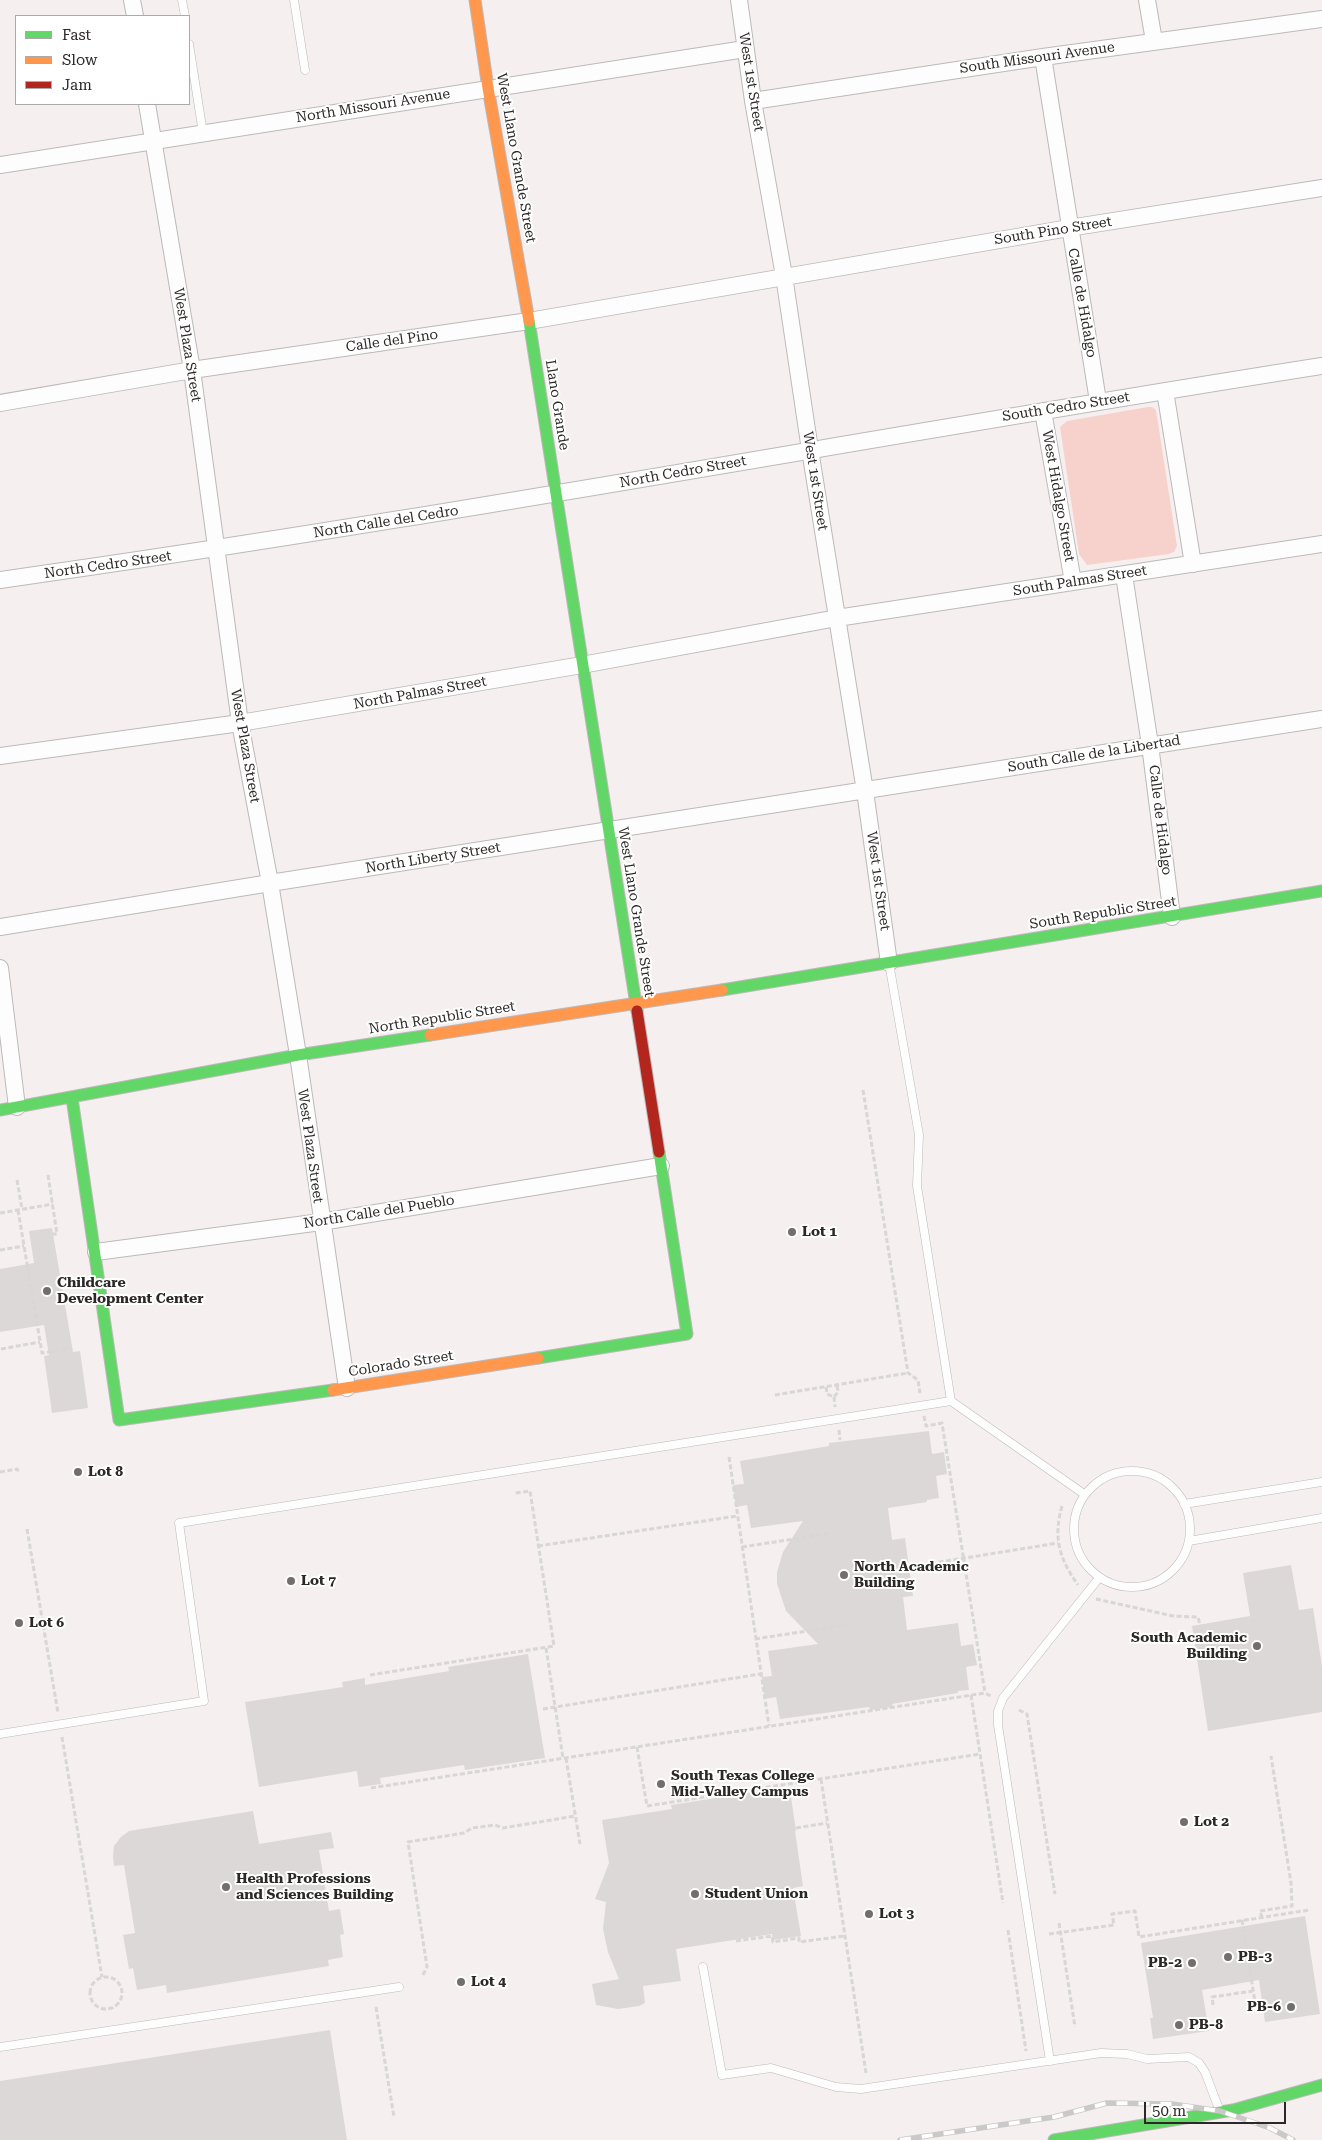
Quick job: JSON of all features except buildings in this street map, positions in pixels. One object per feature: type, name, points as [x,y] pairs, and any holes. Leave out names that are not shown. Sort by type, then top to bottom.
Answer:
[{"type":"street","points":[[132,0],[135,15]]},
{"type":"street","name":"West Llano Grande Street","points":[[475,0],[488,88],[528,321]]},
{"type":"street","name":"West 1st Street","points":[[738,0],[753,101],[784,276],[865,791],[889,963]]},
{"type":"street","points":[[1147,0],[1154,41]]},
{"type":"street","name":"South Missouri Avenue","points":[[753,101],[1043,56],[1322,19]]},
{"type":"street","name":"North Missouri Avenue","points":[[0,165],[488,88],[745,50]]},
{"type":"street","name":"Calle de Hidalgo","points":[[1043,56],[1098,401]]},
{"type":"street","name":"West Plaza Street","points":[[147,105],[192,370],[240,723],[270,883],[298,1055],[321,1222],[347,1388]]},
{"type":"street","name":"South Pino Street","points":[[784,276],[1322,188]]},
{"type":"street","name":"Calle del Pino","points":[[0,403],[192,370],[528,321],[784,276]]},
{"type":"street","name":"Llano Grande","points":[[528,321],[556,494]]},
{"type":"street","name":"South Cedro Street","points":[[810,450],[1098,401],[1322,366]]},
{"type":"street","points":[[1166,391],[1193,564]]},
{"type":"street","name":"West Hidalgo Street","points":[[1043,411],[1073,582]]},
{"type":"street","name":"North Cedro Street","points":[[556,494],[810,450]]},
{"type":"street","name":"West Llano Grande Street","points":[[556,494],[688,1334]]},
{"type":"street","name":"North Calle del Cedro","points":[[216,549],[556,494]]},
{"type":"street","name":"South Palmas Street","points":[[837,618],[1322,544]]},
{"type":"street","name":"North Cedro Street","points":[[0,580],[216,549]]},
{"type":"street","name":"Calle de Hidalgo","points":[[1124,575],[1150,745],[1172,917]]},
{"type":"street","name":"North Palmas Street","points":[[0,756],[240,723],[582,665],[837,618]]},
{"type":"street","name":"South Calle de la Libertad","points":[[865,791],[1150,745],[1322,720]]},
{"type":"street","name":"North Liberty Street","points":[[0,927],[270,883],[865,791]]},
{"type":"street","name":"South Republic Street","points":[[889,963],[1322,891]]},
{"type":"street","name":"North Republic Street","points":[[0,1110],[298,1055],[636,1004],[889,963]]},
{"type":"street","points":[[0,968],[17,1107]]},
{"type":"street","points":[[72,1098],[96,1252]]},
{"type":"street","name":"North Calle del Pueblo","points":[[96,1252],[321,1222],[661,1166]]},
{"type":"street","name":"Colorado Street","points":[[96,1252],[119,1420],[347,1388],[688,1334]]},
{"type":"street","points":[[1054,2140],[1139,2129],[1220,2111],[1233,2110],[1322,2085]]},
{"type":"lane","points":[[182,0],[184,15]]},
{"type":"lane","points":[[294,0],[305,70]]},
{"type":"lane","points":[[190,50],[203,133]]},
{"type":"lane","points":[[889,963],[919,1135],[917,1186],[950,1401]]},
{"type":"lane","points":[[0,1734],[204,1701],[179,1523],[950,1401],[1084,1494]]},
{"type":"lane","points":[[1139,1471],[1158,1476],[1171,1485],[1184,1504],[1190,1521],[1189,1541],[1184,1556],[1172,1572],[1155,1583],[1133,1588],[1112,1584],[1098,1578],[1085,1563],[1076,1545],[1074,1524],[1077,1510],[1084,1494],[1102,1479],[1119,1472],[1139,1471]]},
{"type":"lane","points":[[1184,1504],[1322,1482]]},
{"type":"lane","points":[[1189,1541],[1322,1518]]},
{"type":"lane","points":[[1050,2061],[998,1725],[998,1710],[1004,1698],[1098,1578]]},
{"type":"lane","points":[[704,1967],[722,2075],[771,2068],[836,2087],[861,2089],[1101,2053],[1127,2054],[1147,2059],[1188,2058],[1199,2063],[1205,2072],[1220,2111]]},
{"type":"lane","points":[[0,2047],[399,1987]]},
{"type":"path","points":[[864,1090],[908,1373]]},
{"type":"path","points":[[48,1175],[57,1234],[53,1234]]},
{"type":"path","points":[[17,1180],[24,1246],[42,1353],[71,1349]]},
{"type":"path","points":[[0,1213],[53,1204]]},
{"type":"path","points":[[0,1250],[24,1246]]},
{"type":"path","points":[[0,1349],[40,1342]]},
{"type":"path","points":[[775,1395],[908,1373],[918,1380],[920,1396]]},
{"type":"path","points":[[835,1410],[834,1397],[838,1392],[837,1385]]},
{"type":"path","points":[[826,1387],[827,1394],[834,1397]]},
{"type":"path","points":[[371,1788],[984,1693],[942,1423],[926,1426]]},
{"type":"path","points":[[729,1457],[769,1726]]},
{"type":"path","points":[[0,1472],[17,1469],[18,1472]]},
{"type":"path","points":[[370,1675],[554,1646],[530,1490],[515,1493]]},
{"type":"path","points":[[1062,1506],[1057,1530],[1058,1543],[1065,1565],[1079,1586]]},
{"type":"path","points":[[538,1546],[737,1516]]},
{"type":"path","points":[[28,1529],[58,1713]]},
{"type":"path","points":[[742,1547],[833,1533]]},
{"type":"path","points":[[909,1567],[1058,1543]]},
{"type":"path","points":[[1098,1601],[1172,1616],[1198,1617],[1200,1625]]},
{"type":"path","points":[[755,1639],[846,1625]]},
{"type":"path","points":[[546,1648],[580,1844]]},
{"type":"path","points":[[543,1709],[760,1674]]},
{"type":"path","points":[[971,1695],[1003,1903]]},
{"type":"path","points":[[1018,1710],[1027,1714],[1055,1894]]},
{"type":"path","points":[[63,1744],[102,1977]]},
{"type":"path","points":[[637,1747],[647,1806],[980,1754]]},
{"type":"path","points":[[1262,1918],[1260,1911],[1292,1906],[1291,1883],[1271,1756]]},
{"type":"path","points":[[821,1779],[866,2073]]},
{"type":"path","points":[[423,1975],[427,1967],[408,1842],[464,1834],[472,1828],[495,1825],[503,1828],[575,1816]]},
{"type":"path","points":[[796,1828],[827,1823]]},
{"type":"path","points":[[1049,1934],[1114,1925],[1112,1914],[1135,1911],[1139,1937],[1310,1910]]},
{"type":"path","points":[[1242,1920],[1255,2002]]},
{"type":"path","points":[[1059,1923],[1075,2027]]},
{"type":"path","points":[[1008,1930],[1026,2051]]},
{"type":"path","points":[[736,1941],[772,1936],[773,1942],[799,1938],[800,1942],[845,1936]]},
{"type":"path","points":[[1009,1940],[1015,1939]]},
{"type":"path","points":[[102,1977],[113,1978],[122,1991],[117,2005],[107,2009],[97,2007],[90,1998],[90,1988],[97,1979],[102,1977]]},
{"type":"path","points":[[1213,2005],[1212,1997],[1253,1991]]},
{"type":"path","points":[[376,2007],[394,2117]]},
{"type":"shaded area","points":[[1148,407],[1156,410],[1177,546],[1174,552],[1169,554],[1087,565],[1079,554],[1060,427],[1067,421]]},
{"type":"railway","points":[[900,2140],[1054,2117],[1107,2103],[1172,2104],[1220,2111],[1270,2128],[1293,2140]]},
{"type":"traffic: fast","points":[[529,321],[637,1011]]},
{"type":"traffic: fast","points":[[722,990],[1322,891]]},
{"type":"traffic: fast","points":[[0,1110],[298,1055],[430,1035]]},
{"type":"traffic: fast","points":[[72,1098],[119,1420],[333,1390]]},
{"type":"traffic: fast","points":[[538,1358],[687,1334],[659,1152]]},
{"type":"traffic: fast","points":[[1054,2140],[1233,2110],[1322,2085]]},
{"type":"traffic: slow","points":[[475,0],[488,88],[529,321]]},
{"type":"traffic: slow","points":[[430,1035],[722,990]]},
{"type":"traffic: slow","points":[[333,1390],[538,1358]]},
{"type":"traffic: jam","points":[[637,1011],[659,1152]]},
{"type":"place","name":"Lot 1","points":[[792,1232]]},
{"type":"place","name":"Childcare Development Center","points":[[47,1291]]},
{"type":"place","name":"Lot 8","points":[[78,1472]]},
{"type":"place","name":"North Academic Building","points":[[844,1575]]},
{"type":"place","name":"Lot 7","points":[[291,1581]]},
{"type":"place","name":"Lot 6","points":[[19,1623]]},
{"type":"place","name":"South Academic Building","points":[[1257,1646]]},
{"type":"place","name":"South Texas College Mid-Valley Campus","points":[[661,1784]]},
{"type":"place","name":"Lot 2","points":[[1184,1822]]},
{"type":"place","name":"Health Professions and Sciences Building","points":[[226,1887]]},
{"type":"place","name":"Student Union","points":[[695,1894]]},
{"type":"place","name":"Lot 3","points":[[869,1914]]},
{"type":"place","name":"PB-3","points":[[1228,1957]]},
{"type":"place","name":"PB-2","points":[[1192,1963]]},
{"type":"place","name":"Lot 4","points":[[461,1982]]},
{"type":"place","name":"PB-6","points":[[1291,2007]]},
{"type":"place","name":"PB-8","points":[[1179,2025]]}]
